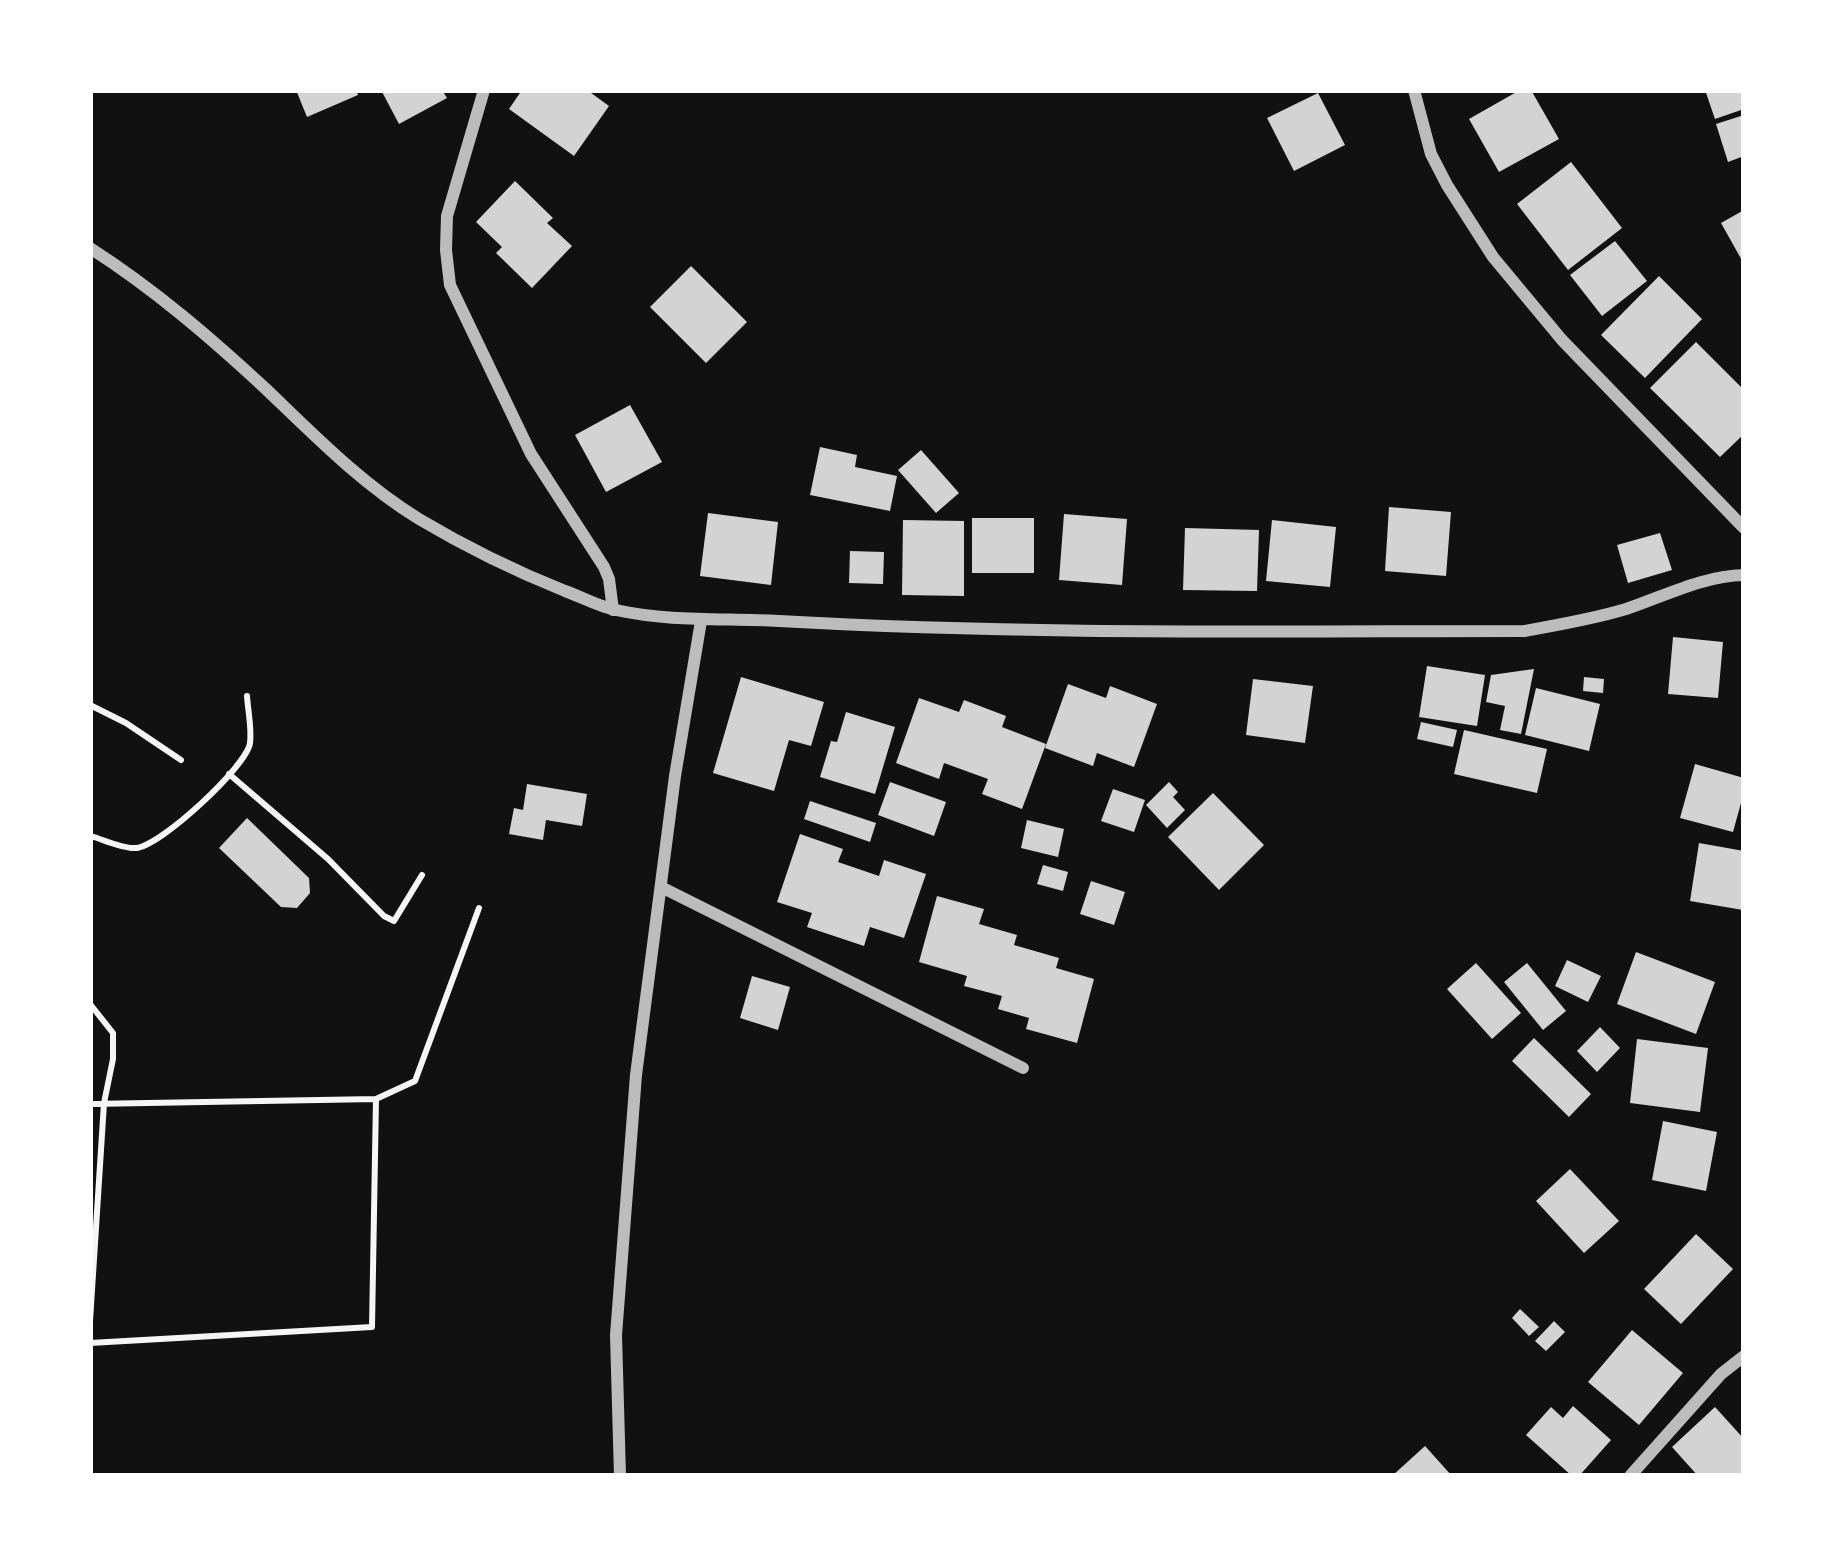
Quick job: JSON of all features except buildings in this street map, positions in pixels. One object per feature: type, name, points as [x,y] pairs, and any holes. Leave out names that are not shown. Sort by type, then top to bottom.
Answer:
[{"type":"street","points":[[484,90],[446,216],[450,285],[531,454],[604,566],[613,610]]},
{"type":"street","points":[[1414,90],[1431,154],[1493,256],[1562,340],[1744,528]]},
{"type":"street","points":[[90,248],[133,275],[196,326],[384,496],[490,558],[613,610],[701,621],[964,630],[1524,631],[1626,609],[1707,580],[1744,575]]},
{"type":"street","points":[[620,1476],[616,1334],[636,1076],[675,776],[701,621]]},
{"type":"street","points":[[662,887],[1023,1068]]},
{"type":"street","points":[[1630,1476],[1721,1374],[1744,1356]]},
{"type":"path","points":[[91,836],[135,848],[173,830],[243,761],[250,744],[247,696]]},
{"type":"path","points":[[90,705],[181,760]]},
{"type":"path","points":[[229,774],[384,916],[394,921],[422,874]]},
{"type":"path","points":[[90,1104],[376,1099],[415,1081],[479,908]]},
{"type":"path","points":[[90,1004],[113,1033],[90,1321]]},
{"type":"path","points":[[90,1343],[372,1327],[376,1099]]}]
